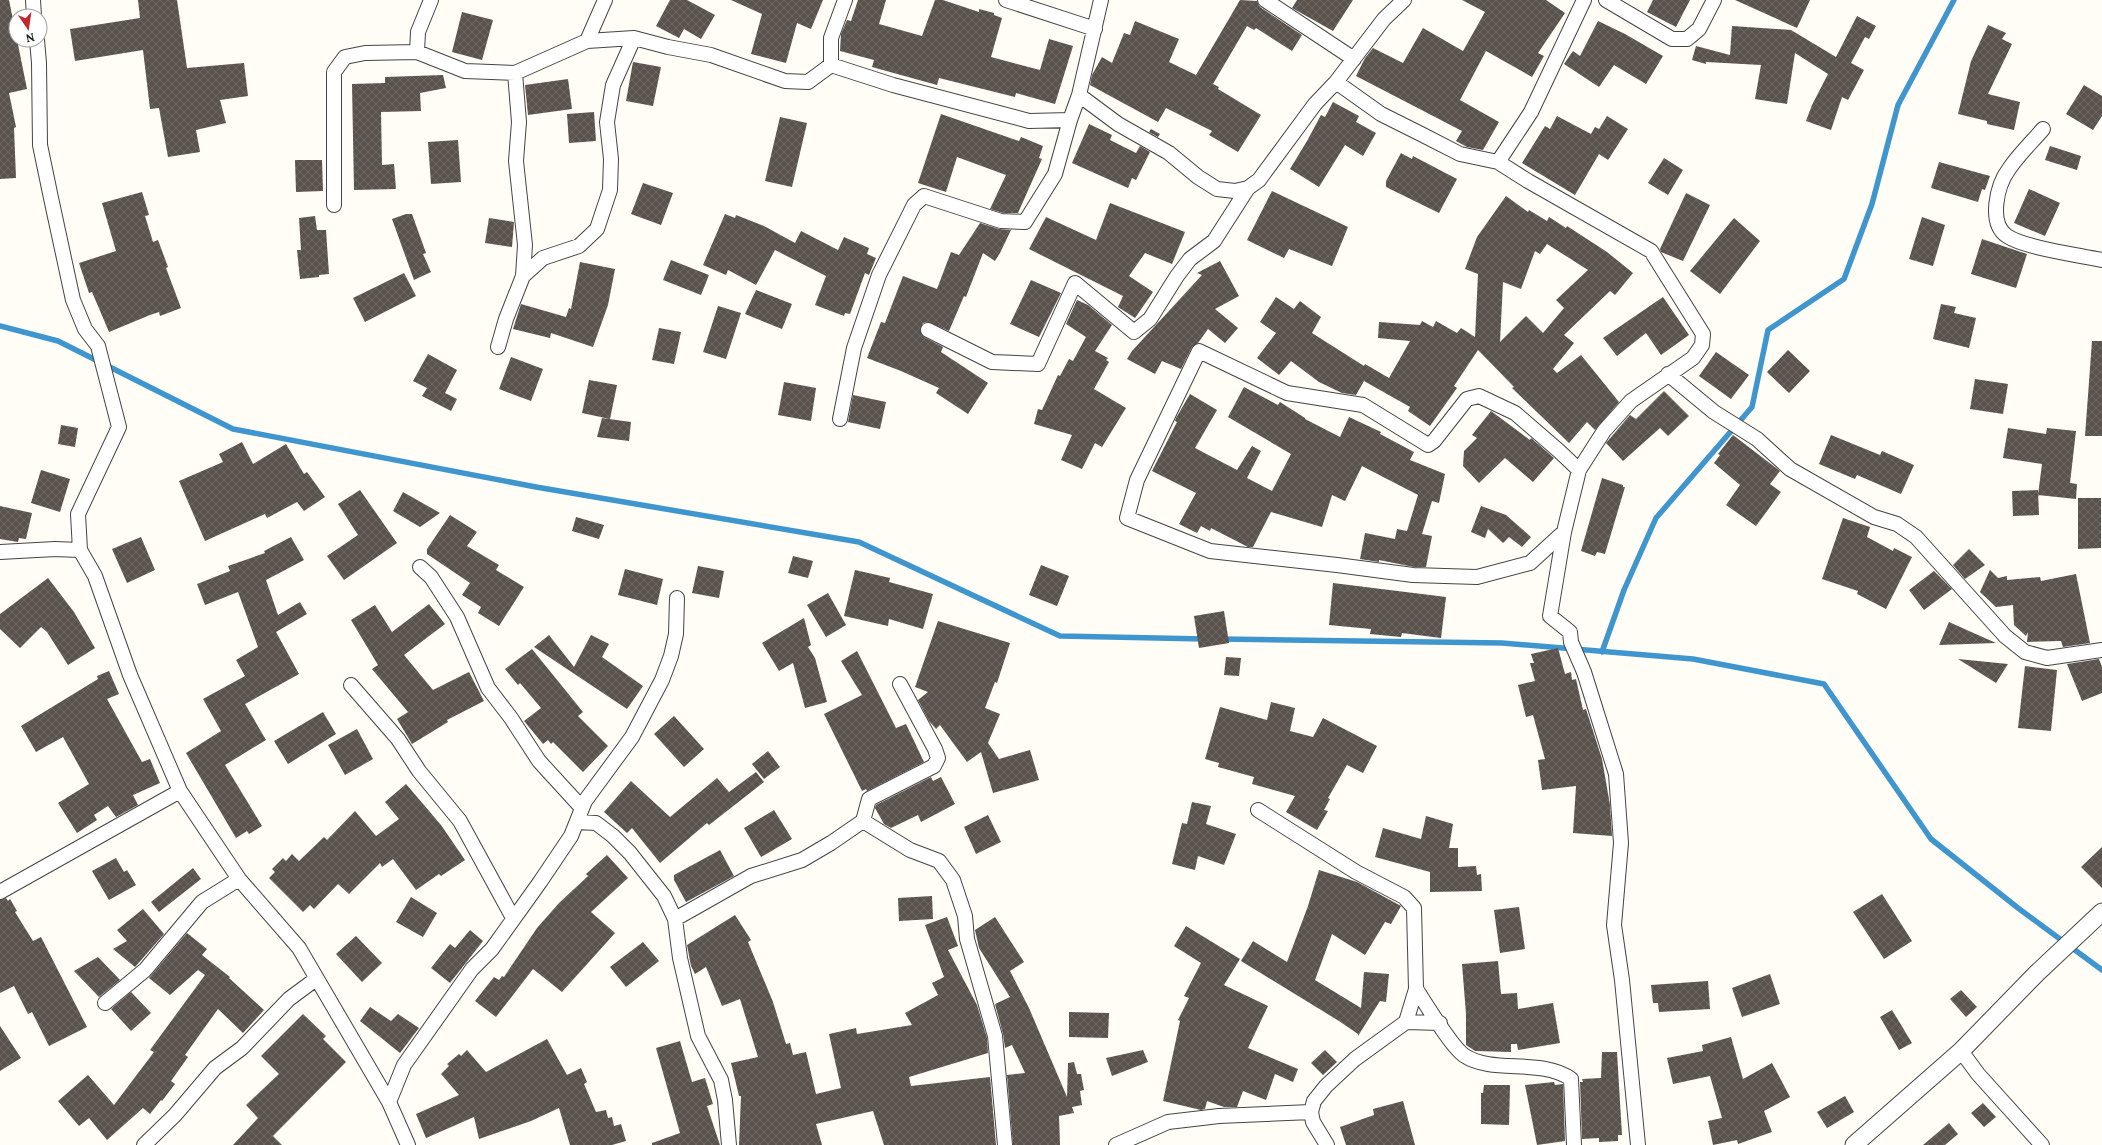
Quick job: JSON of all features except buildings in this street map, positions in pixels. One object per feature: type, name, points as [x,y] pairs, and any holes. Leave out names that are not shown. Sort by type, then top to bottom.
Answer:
[{"type":"street","points":[[417,52],[418,32],[432,0]]},
{"type":"street","points":[[587,41],[605,0]]},
{"type":"street","points":[[831,65],[831,38],[846,0]]},
{"type":"street","points":[[1006,0],[1095,29]]},
{"type":"street","points":[[840,419],[854,348],[879,275],[914,205],[924,196],[1001,221],[1025,222],[1055,174],[1070,120],[1079,95],[1101,0]]},
{"type":"street","points":[[1265,0],[1354,59]]},
{"type":"street","points":[[928,330],[992,362],[1038,364],[1075,283],[1134,332],[1150,319],[1177,276],[1190,260],[1214,241],[1248,188],[1259,180],[1315,104],[1336,82],[1384,19],[1404,0]]},
{"type":"street","points":[[1498,162],[1531,112],[1584,0]]},
{"type":"street","points":[[1606,0],[1672,39],[1687,39],[1699,29],[1714,0]]},
{"type":"street","points":[[334,205],[334,72],[344,57],[365,53],[417,52],[465,71],[515,73],[587,41],[634,38],[668,47],[711,55],[785,81],[808,82],[831,65]]},
{"type":"street","points":[[523,276],[542,258],[578,246],[597,229],[610,190],[611,159],[607,122],[613,85],[634,38]]},
{"type":"street","points":[[38,48],[40,63],[40,146],[73,300],[85,328],[98,346],[119,427],[78,514],[80,550],[95,576],[130,675],[180,791],[239,879],[298,948],[389,1102],[408,1145]]},
{"type":"street","points":[[831,65],[893,85],[1029,121],[1070,120]]},
{"type":"street","points":[[498,347],[506,319],[523,276],[525,244],[516,161],[519,122],[515,73]]},
{"type":"street","points":[[1336,82],[1381,114],[1460,154],[1498,162],[1528,182],[1651,251],[1703,334],[1702,345],[1693,358],[1631,401],[1604,431],[1579,470],[1564,532],[1550,616],[1570,632],[1571,642],[1584,672],[1616,774],[1621,842],[1614,925],[1622,980],[1638,1145]]},
{"type":"street","points":[[1079,95],[1118,124],[1169,153],[1198,177],[1217,189],[1235,191],[1248,188]]},
{"type":"street","points":[[2043,129],[2008,169],[1999,188],[1996,214],[1998,228],[2007,236],[2022,243],[2102,260]]},
{"type":"street","points":[[1564,532],[1530,563],[1477,577],[1413,576],[1337,565],[1210,551],[1127,518],[1137,480],[1199,351],[1287,393],[1363,405],[1428,445],[1434,442],[1467,399],[1478,396],[1515,413],[1579,470]]},
{"type":"street","points":[[1668,374],[1714,412],[1757,439],[1790,469],[1874,517],[1897,524],[1916,537],[2004,636],[2025,652],[2047,658],[2102,650]]},
{"type":"street","points":[[0,552],[55,548],[80,550]]},
{"type":"street","points":[[420,567],[431,578],[456,616],[488,688],[511,718],[539,761],[582,808]]},
{"type":"street","points":[[389,1102],[404,1065],[467,976],[492,949],[571,836],[582,808],[632,737],[662,680],[671,656],[676,634],[677,598]]},
{"type":"street","points":[[675,919],[751,876],[802,860],[862,821],[870,799],[934,766],[938,758],[935,749],[900,684]]},
{"type":"street","points":[[351,685],[398,739],[419,771],[460,821],[513,918]]},
{"type":"street","points":[[0,892],[180,791]]},
{"type":"street","points":[[1258,810],[1356,872],[1404,897],[1414,908],[1416,989],[1406,1022],[1355,1059],[1326,1086],[1314,1101],[1311,1112],[1313,1122],[1327,1145]]},
{"type":"street","points":[[862,821],[910,850],[939,862],[953,880],[965,916],[967,939],[995,1036],[1005,1145]]},
{"type":"street","points":[[577,822],[596,823],[613,836],[630,854],[664,896],[675,919],[680,958],[698,1036],[721,1080],[725,1100],[729,1145]]},
{"type":"street","points":[[105,1003],[145,970],[202,902],[239,879]]},
{"type":"street","points":[[1854,1145],[1961,1051],[2037,973],[2102,912]]},
{"type":"street","points":[[144,1145],[175,1115],[215,1068],[242,1048],[288,999],[316,979]]},
{"type":"street","points":[[1416,989],[1464,1055],[1476,1061],[1540,1068],[1565,1074],[1572,1079],[1574,1145]]},
{"type":"street","points":[[1406,1022],[1440,1023]]},
{"type":"street","points":[[1961,1051],[1978,1074],[2042,1145]]},
{"type":"street","points":[[1116,1145],[1168,1122],[1219,1116],[1311,1112]]},
{"type":"waterway","points":[[1602,652],[1624,590],[1656,518],[1752,407],[1768,330],[1844,279],[1872,204],[1898,105],[1954,0]]},
{"type":"waterway","points":[[0,326],[58,341],[233,429],[536,487],[859,542],[1060,636],[1205,639]]},
{"type":"waterway","points":[[1221,639],[1502,643],[1693,659],[1824,684],[1931,839],[2018,908],[2102,970]]}]
